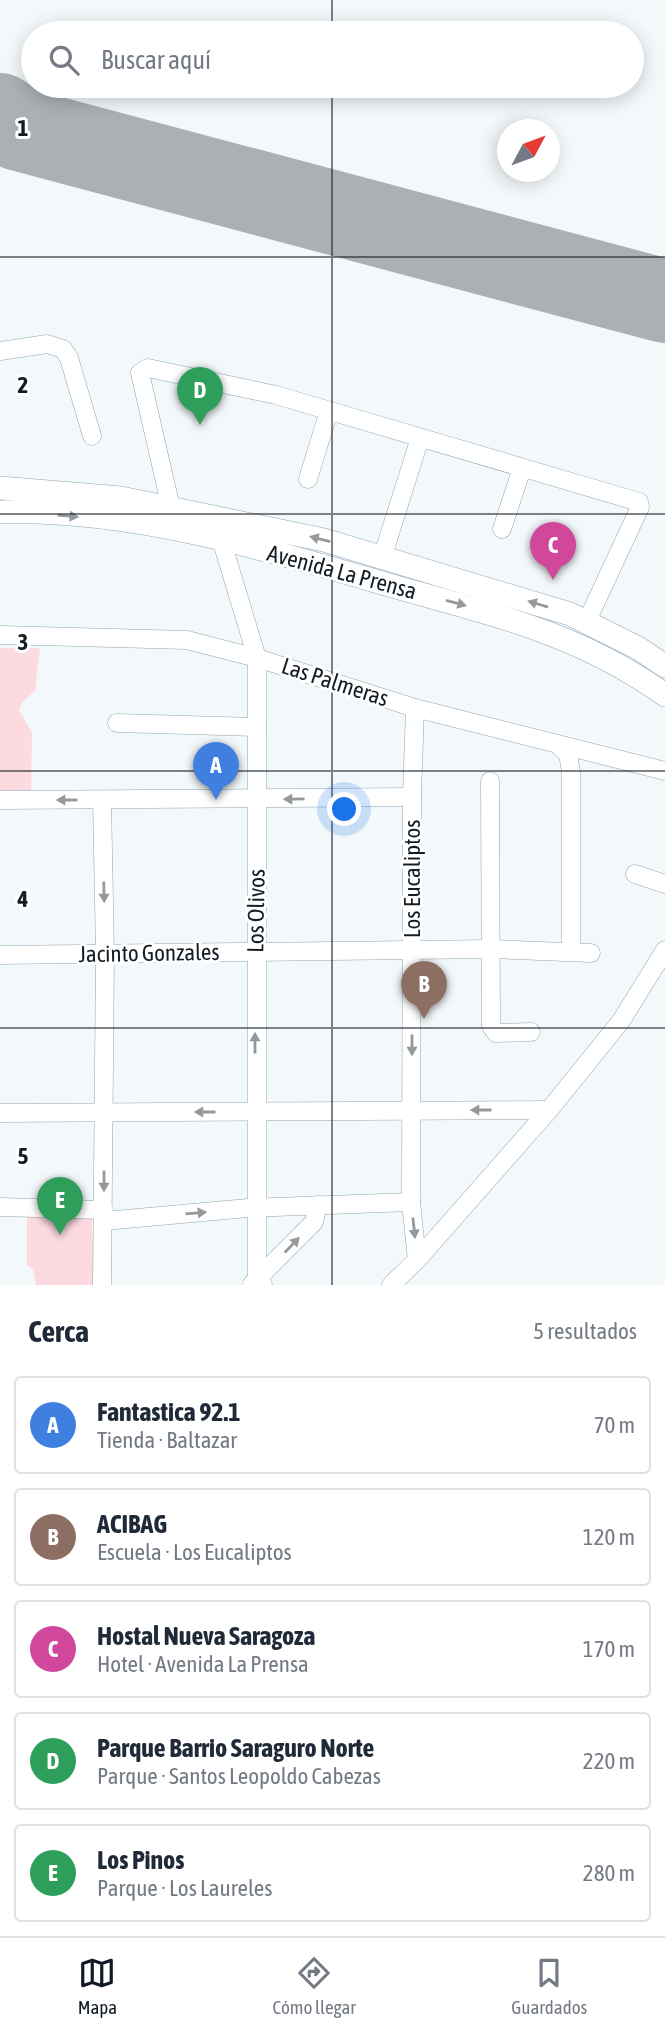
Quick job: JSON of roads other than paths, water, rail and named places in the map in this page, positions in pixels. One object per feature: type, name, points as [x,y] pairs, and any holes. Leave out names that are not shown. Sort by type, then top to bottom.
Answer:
[{"type":"main road","name":"Avenida La Prensa","points":[[0,488],[121,498],[324,540],[587,621],[665,666]]},
{"type":"main road","name":"Avenida La Prensa","points":[[0,512],[123,520],[220,539],[324,565],[565,638],[629,670],[665,695]]},
{"type":"street","points":[[0,351],[47,344],[63,349],[69,358],[92,436]]},
{"type":"street","points":[[171,508],[140,373],[148,368],[276,395],[640,504],[587,621]]},
{"type":"street","points":[[309,479],[328,411]]},
{"type":"street","points":[[382,558],[420,438]]},
{"type":"street","points":[[502,529],[522,468]]},
{"type":"street","name":"Los Olivos","points":[[220,539],[257,657],[257,1283]]},
{"type":"street","name":"Las Palmeras","points":[[0,635],[187,640],[257,657],[415,708],[665,771]]},
{"type":"street","name":"Los Eucaliptos","points":[[415,708],[412,797],[411,1202],[417,1260]]},
{"type":"street","points":[[117,723],[257,727]]},
{"type":"street","points":[[559,746],[568,754],[571,772],[571,951]]},
{"type":"street","points":[[490,781],[493,1031],[531,1032]]},
{"type":"street","points":[[0,800],[412,797]]},
{"type":"street","points":[[102,1285],[105,954],[103,800]]},
{"type":"street","points":[[635,874],[665,884]]},
{"type":"street","name":"Jacinto Gonzales","points":[[0,955],[491,949],[591,953]]},
{"type":"street","points":[[391,1285],[417,1260],[549,1110],[621,1021],[665,950]]},
{"type":"street","points":[[0,1113],[549,1110]]},
{"type":"street","points":[[0,1207],[104,1216],[411,1202]]},
{"type":"street","points":[[257,1283],[314,1222],[318,1205]]},
{"type":"place","name":"Parque Barrio Saraguro Norte","points":[[200,425]]},
{"type":"place","name":"Hostal Nueva Saragoza","points":[[553,580]]},
{"type":"place","name":"Fantastica 92.1","points":[[216,800]]},
{"type":"place","name":"ACIBAG","points":[[424,1019]]},
{"type":"place","name":"Los Pinos","points":[[60,1235]]}]
